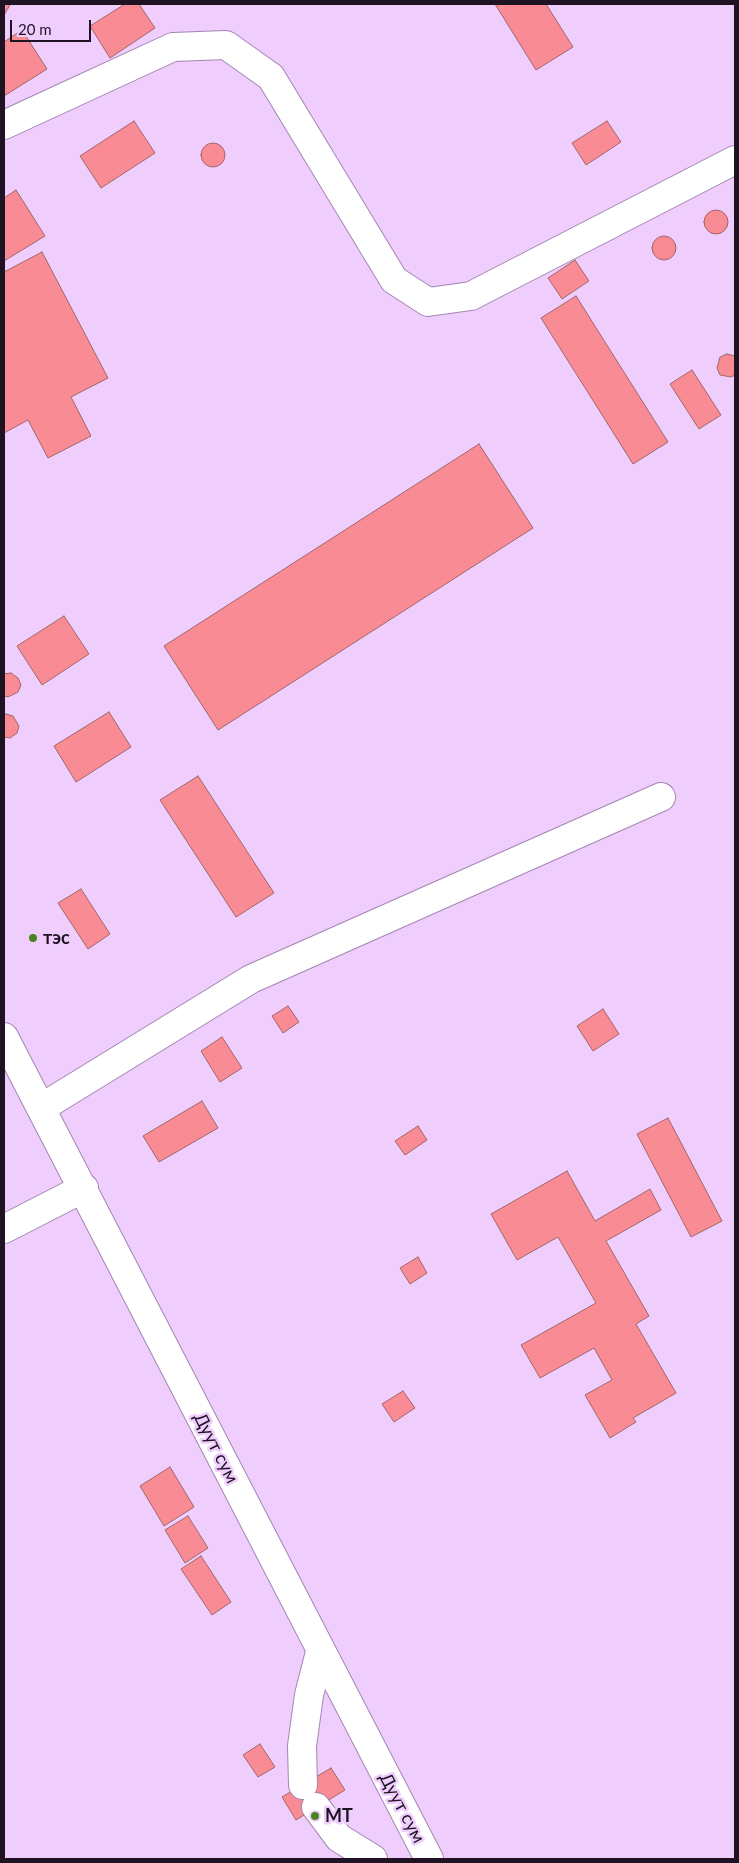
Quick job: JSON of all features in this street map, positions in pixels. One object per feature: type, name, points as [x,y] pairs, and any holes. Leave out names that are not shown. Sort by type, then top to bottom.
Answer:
[{"type":"street","points":[[4,125],[173,47],[226,45],[271,77],[394,280],[428,302],[472,296],[735,160]]},
{"type":"street","points":[[41,1108],[251,979],[661,797]]},
{"type":"street","name":"Дуут сум","points":[[4,1037],[84,1188],[320,1652],[428,1859]]},
{"type":"street","points":[[4,1229],[84,1188]]},
{"type":"street","points":[[320,1652],[309,1695],[302,1746],[310,1796],[339,1838],[373,1859]]},
{"type":"building","points":[[4,4],[10,5],[4,15]]},
{"type":"building","points":[[125,4],[139,4],[155,28],[110,58],[90,26]]},
{"type":"building","points":[[495,4],[546,4],[573,47],[536,70]]},
{"type":"building","points":[[22,30],[47,69],[4,96],[4,42]]},
{"type":"building","points":[[134,121],[155,153],[101,188],[80,156]]},
{"type":"building","points":[[607,121],[621,142],[586,165],[572,143]]},
{"type":"building","points":[[213,143],[221,147],[225,155],[221,163],[213,167],[205,163],[201,155],[205,147]]},
{"type":"building","points":[[16,190],[45,236],[4,261],[4,198]]},
{"type":"building","points":[[716,210],[724,214],[728,222],[724,230],[716,234],[708,230],[704,222],[708,214]]},
{"type":"building","points":[[664,236],[672,240],[676,248],[672,256],[664,260],[656,256],[652,248],[656,240]]},
{"type":"building","points":[[42,252],[108,378],[71,397],[91,436],[48,458],[28,420],[4,433],[4,272]]},
{"type":"building","points":[[575,260],[589,281],[562,299],[548,278]]},
{"type":"building","points":[[576,296],[668,442],[633,464],[541,318]]},
{"type":"building","points":[[727,354],[735,356],[735,375],[731,377],[720,375],[717,368],[720,357]]},
{"type":"building","points":[[692,370],[721,415],[699,429],[670,384]]},
{"type":"building","points":[[479,444],[533,528],[218,730],[164,646]]},
{"type":"building","points":[[64,616],[89,654],[42,685],[17,646]]},
{"type":"building","points":[[11,673],[18,678],[21,685],[18,692],[8,697],[4,696],[4,674]]},
{"type":"building","points":[[109,712],[131,747],[76,782],[54,746]]},
{"type":"building","points":[[4,715],[13,716],[19,726],[17,733],[10,738],[4,737]]},
{"type":"building","points":[[198,776],[274,893],[236,917],[160,800]]},
{"type":"building","points":[[81,889],[110,934],[88,949],[58,903]]},
{"type":"building","points":[[288,1006],[299,1022],[283,1033],[272,1016]]},
{"type":"building","points":[[603,1009],[619,1034],[593,1051],[577,1026]]},
{"type":"building","points":[[222,1037],[242,1068],[220,1082],[201,1051]]},
{"type":"building","points":[[202,1101],[218,1128],[159,1162],[143,1136]]},
{"type":"building","points":[[668,1118],[722,1221],[691,1237],[637,1134]]},
{"type":"building","points":[[418,1126],[427,1140],[405,1155],[395,1141]]},
{"type":"building","points":[[567,1171],[595,1221],[650,1189],[661,1210],[606,1241],[649,1316],[636,1324],[676,1393],[633,1418],[636,1422],[610,1438],[585,1395],[612,1380],[594,1348],[540,1378],[521,1345],[596,1303],[558,1237],[517,1260],[491,1214]]},
{"type":"building","points":[[418,1257],[427,1273],[410,1284],[400,1268]]},
{"type":"building","points":[[403,1391],[415,1408],[394,1422],[382,1404]]},
{"type":"building","points":[[170,1467],[194,1507],[164,1526],[140,1486]]},
{"type":"building","points":[[188,1516],[208,1548],[185,1563],[165,1530]]},
{"type":"building","points":[[201,1556],[231,1602],[212,1615],[181,1569]]},
{"type":"building","points":[[260,1744],[275,1767],[258,1777],[243,1755]]},
{"type":"building","points":[[331,1768],[345,1790],[296,1820],[282,1797]]},
{"type":"place","name":"тэс","points":[[33,938]]},
{"type":"place","name":"MT","points":[[315,1816]]}]
